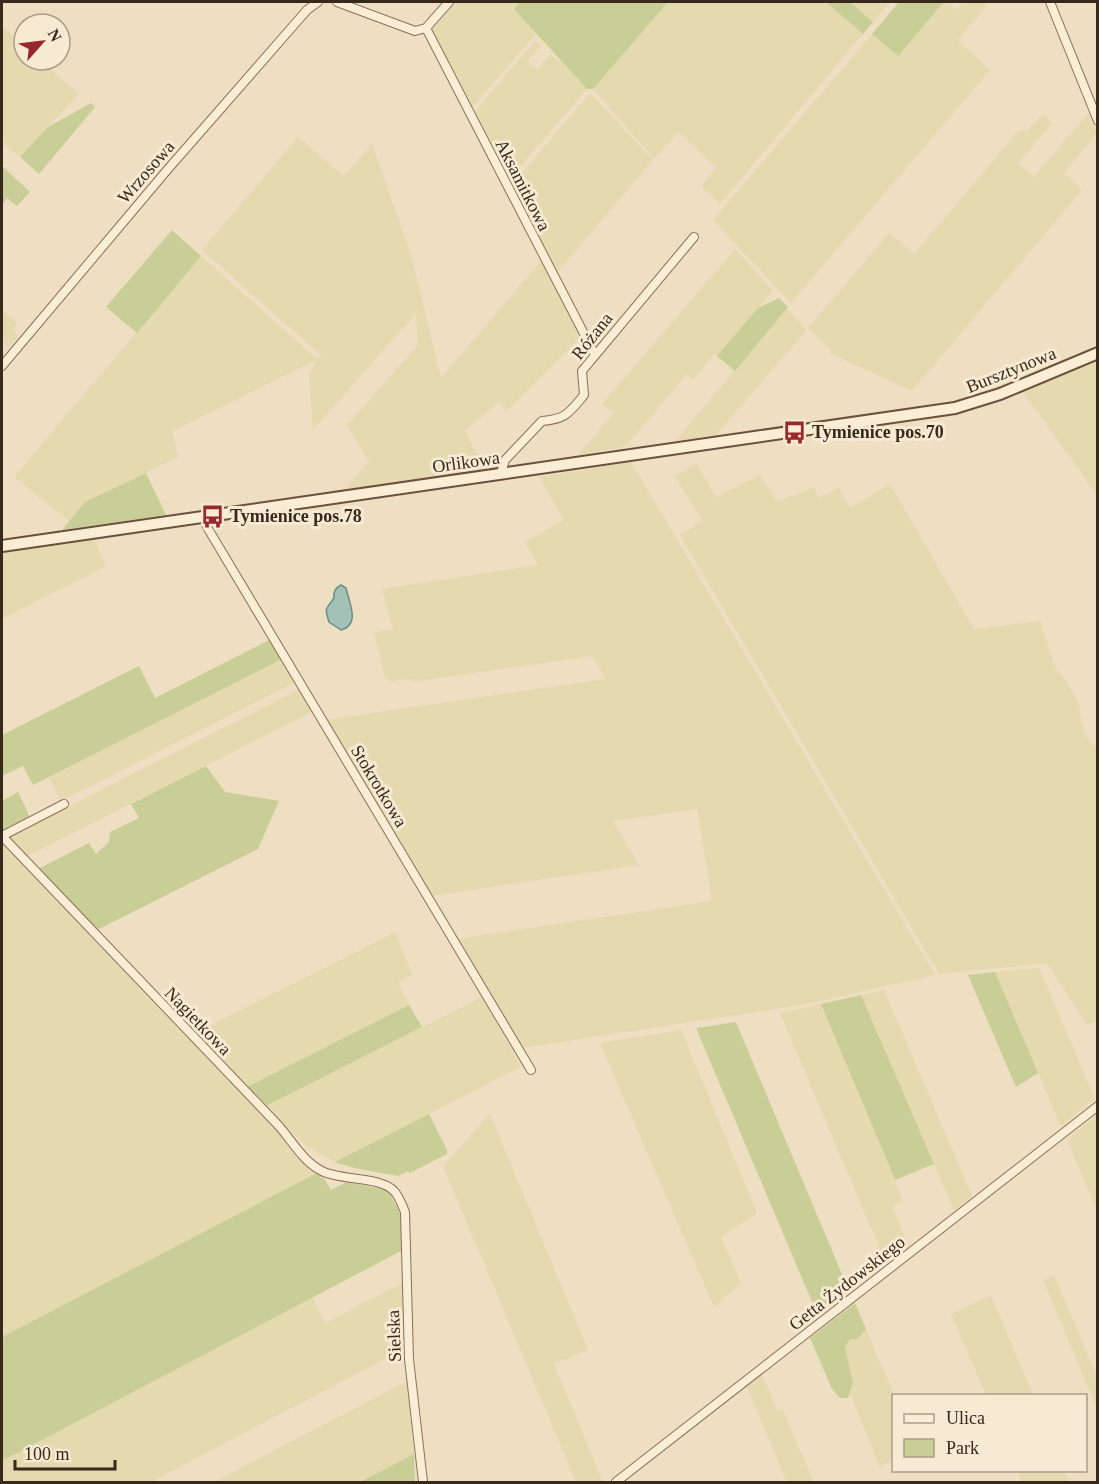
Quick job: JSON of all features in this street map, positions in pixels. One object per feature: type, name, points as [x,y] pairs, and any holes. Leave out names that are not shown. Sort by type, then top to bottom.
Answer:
[{"type":"street","name":"Wrzosowa","points":[[2,366],[176,160],[307,10],[318,2]]},
{"type":"street","points":[[337,2],[416,31],[426,28],[449,2]]},
{"type":"street","points":[[1050,2],[1098,121]]},
{"type":"street","name":"Aksamitkowa","points":[[426,28],[595,355]]},
{"type":"street","name":"Różana","points":[[501,473],[505,460],[542,421],[560,419],[569,414],[584,395],[582,371],[694,237]]},
{"type":"street","name":"Bursztynowa","points":[[935,412],[975,403],[1098,352]]},
{"type":"street","name":"Orlikowa","points":[[2,546],[935,412]]},
{"type":"street","name":"Stokrotkowa","points":[[204,517],[207,527],[531,1070]]},
{"type":"street","points":[[2,836],[64,804]]},
{"type":"street","name":"Nagietkowa","points":[[2,836],[287,1134],[307,1161],[321,1171],[332,1175],[387,1186],[394,1190]]},
{"type":"street","name":"Getta Żydowskiego","points":[[616,1482],[1098,1106]]},
{"type":"street","name":"Sielska","points":[[394,1190],[405,1212],[409,1359],[423,1482]]},
{"type":"shaded area","points":[[455,2],[520,2],[514,9],[537,32],[470,110],[429,31]]},
{"type":"shaded area","points":[[668,2],[826,2],[863,34],[720,204],[701,187],[716,167],[678,132],[654,159],[593,89]]},
{"type":"shaded area","points":[[850,2],[891,2],[873,22]]},
{"type":"shaded area","points":[[944,2],[948,2],[957,9],[964,2],[982,2],[987,5],[958,40],[990,70],[791,303],[713,220],[872,34],[898,56]]},
{"type":"shaded area","points":[[2,26],[12,35],[12,72],[54,72],[79,94],[20,157],[2,141]]},
{"type":"shaded area","points":[[535,41],[541,46],[528,60],[529,64],[537,70],[550,55],[564,64],[587,89],[507,182],[472,115]]},
{"type":"shaded area","points":[[590,93],[653,160],[555,275],[510,187]]},
{"type":"shaded area","points":[[1089,112],[1097,133],[1064,173],[1082,190],[912,391],[830,353],[832,350],[808,328],[889,233],[914,254],[1019,130],[1028,130],[1043,115],[1052,123],[1018,163],[1034,177]]},
{"type":"shaded area","points":[[298,137],[344,176],[372,144],[412,258],[441,378],[542,260],[580,338],[506,412],[500,401],[465,431],[475,450],[490,468],[345,489],[369,461],[347,425],[418,345],[416,313],[313,430],[309,375],[317,360],[172,431],[178,457],[85,502],[69,521],[14,477],[201,256],[317,359],[321,355],[202,250]]},
{"type":"shaded area","points":[[735,249],[773,291],[717,356],[715,354],[693,380],[687,374],[625,447],[578,455],[614,413],[602,404]]},
{"type":"shaded area","points":[[2,309],[18,324],[13,330],[18,337],[9,348],[2,341]]},
{"type":"shaded area","points":[[787,309],[807,330],[716,435],[675,441]]},
{"type":"shaded area","points":[[1097,359],[1097,495],[1023,392]]},
{"type":"shaded area","points":[[631,462],[935,975],[807,1004],[522,1048],[456,939],[712,901],[697,809],[613,821],[639,865],[432,896],[427,892],[324,720],[606,679],[592,656],[412,682],[411,679],[391,681],[385,677],[374,632],[393,630],[382,589],[538,565],[525,542],[564,520],[539,477]]},
{"type":"shaded area","points":[[696,463],[716,497],[760,475],[777,502],[814,487],[819,498],[839,488],[850,508],[890,484],[974,629],[1040,621],[1055,667],[1078,701],[1085,736],[1097,748],[1097,1021],[1087,1025],[1047,963],[939,974],[680,535],[702,521],[675,476]]},
{"type":"shaded area","points":[[94,539],[106,566],[2,619],[2,553]]},
{"type":"shaded area","points":[[282,659],[296,682],[61,801],[49,777]]},
{"type":"shaded area","points":[[300,689],[314,711],[25,857],[6,838]]},
{"type":"shaded area","points":[[2,844],[317,1173],[2,1337]]},
{"type":"shaded area","points":[[395,932],[412,975],[398,982],[409,1005],[245,1088],[194,1034]]},
{"type":"shaded area","points":[[1039,968],[1095,1099],[1061,1126],[995,972]]},
{"type":"shaded area","points":[[884,990],[972,1196],[954,1210],[861,995]]},
{"type":"shaded area","points":[[482,997],[521,1067],[335,1162],[305,1145],[264,1107]]},
{"type":"shaded area","points":[[821,1004],[903,1201],[892,1207],[909,1246],[886,1263],[780,1013]]},
{"type":"shaded area","points":[[681,1030],[757,1213],[721,1237],[741,1283],[714,1307],[600,1043]]},
{"type":"shaded area","points":[[490,1114],[588,1350],[554,1364],[603,1482],[576,1482],[443,1166]]},
{"type":"shaded area","points":[[1097,1115],[1097,1211],[1067,1139]]},
{"type":"shaded area","points":[[1054,1275],[1097,1377],[1097,1408],[1043,1280]]},
{"type":"shaded area","points":[[402,1283],[404,1349],[151,1482],[2,1482],[2,1461],[312,1297],[325,1323]]},
{"type":"shaded area","points":[[991,1296],[1033,1394],[986,1394],[951,1314]]},
{"type":"shaded area","points":[[866,1329],[894,1394],[892,1461],[880,1467],[850,1393],[853,1383],[845,1347],[850,1339],[857,1339]]},
{"type":"shaded area","points":[[762,1375],[777,1410],[782,1409],[814,1482],[787,1482],[747,1387]]},
{"type":"shaded area","points":[[407,1381],[414,1454],[359,1482],[214,1482]]},
{"type":"shaded area","points":[[1017,1472],[1065,1472],[1070,1482],[1022,1482]]},
{"type":"green space","points":[[520,2],[668,2],[593,89],[587,89],[514,9]]},
{"type":"green space","points":[[826,2],[850,2],[873,22],[863,34]]},
{"type":"green space","points":[[899,2],[944,2],[898,56],[872,34]]},
{"type":"green space","points":[[91,103],[95,107],[39,174],[20,157],[48,127]]},
{"type":"green space","points":[[2,166],[30,192],[17,206],[7,198],[2,205]]},
{"type":"green space","points":[[172,230],[201,256],[137,333],[106,307]]},
{"type":"green space","points":[[779,298],[788,307],[735,371],[717,356],[758,308]]},
{"type":"green space","points":[[146,473],[166,515],[62,530],[85,502]]},
{"type":"green space","points":[[271,639],[282,659],[33,785],[23,766],[2,776],[2,735],[139,666],[155,698]]},
{"type":"green space","points":[[206,766],[225,792],[279,801],[258,849],[95,931],[36,870],[89,843],[96,854],[109,842],[110,832],[139,818],[131,804]]},
{"type":"green space","points":[[18,792],[30,817],[2,831],[2,801]]},
{"type":"green space","points":[[995,972],[1038,1073],[1016,1087],[968,975]]},
{"type":"green space","points":[[861,995],[934,1164],[895,1180],[821,1004]]},
{"type":"green space","points":[[409,1005],[422,1027],[264,1107],[245,1088]]},
{"type":"green space","points":[[736,1022],[849,1291],[818,1316],[696,1028]]},
{"type":"green space","points":[[429,1114],[447,1154],[410,1173],[408,1171],[398,1176],[335,1162]]},
{"type":"green space","points":[[317,1173],[331,1190],[347,1182],[388,1190],[401,1215],[401,1251],[2,1461],[2,1337]]},
{"type":"green space","points":[[855,1303],[866,1329],[857,1339],[850,1339],[845,1347],[853,1383],[848,1398],[840,1398],[832,1389],[810,1338]]},
{"type":"green space","points":[[414,1454],[415,1482],[360,1482]]},
{"type":"water","points":[[341,585],[346,588],[352,618],[351,623],[341,630],[329,622],[326,611],[334,598],[335,590]]},
{"type":"place","name":"Tymienice pos.70","points":[[794,432]]},
{"type":"place","name":"Tymienice pos.78","points":[[212,516]]}]
